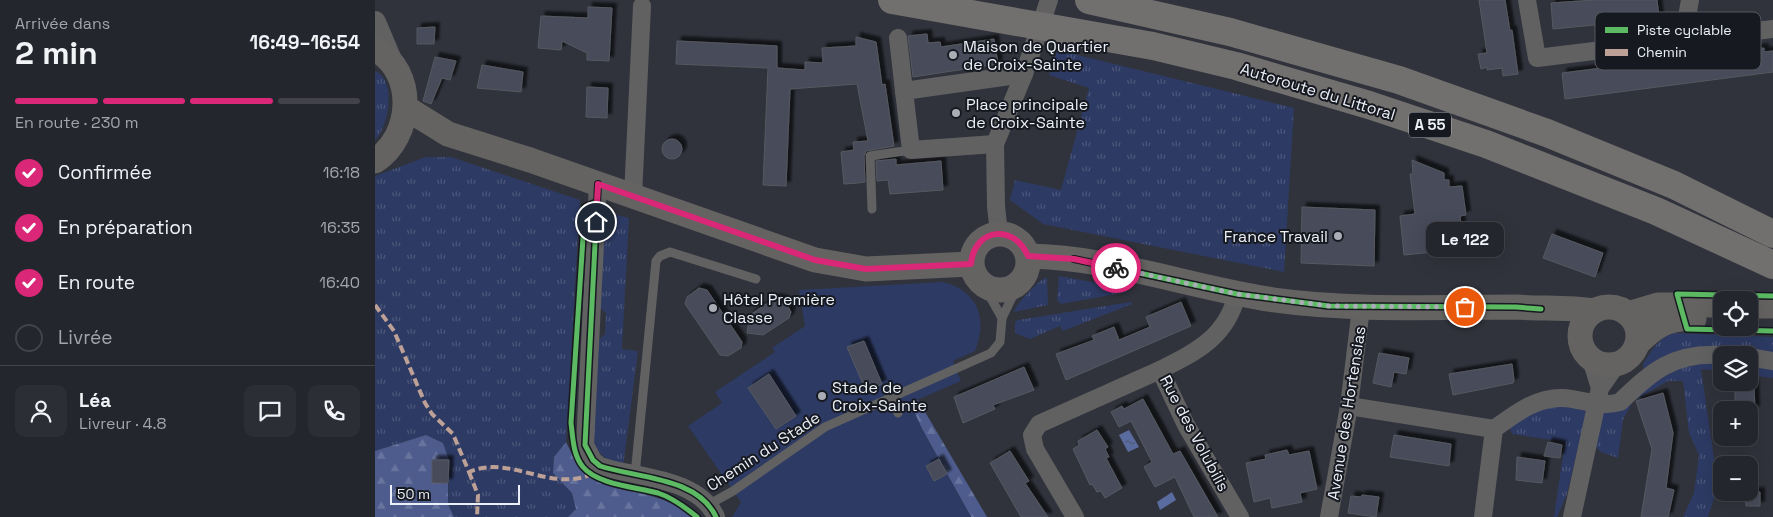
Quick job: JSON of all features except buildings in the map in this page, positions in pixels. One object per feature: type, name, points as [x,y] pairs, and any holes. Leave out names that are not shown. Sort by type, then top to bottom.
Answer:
[{"type":"highway","name":"Autoroute du Littoral","points":[[892,0],[1153,46],[1236,66],[1369,105],[1468,138],[1656,211],[1771,264]]},
{"type":"highway","name":"Autoroute du Littoral","points":[[1089,0],[1230,32],[1399,80],[1547,133],[1611,159],[1674,185],[1773,234]]},
{"type":"highway","points":[[1611,159],[1719,194],[1773,221]]},
{"type":"main road","points":[[375,49],[394,67],[404,90],[406,108],[399,134],[383,154]]},
{"type":"main road","points":[[406,108],[448,134],[815,260],[866,269],[971,264]]},
{"type":"main road","points":[[383,154],[424,136],[448,134]]},
{"type":"main road","points":[[999,234],[1017,240],[1028,256],[1027,271],[1019,283],[1011,289],[997,291],[984,286],[978,280],[971,264],[976,246],[982,240],[999,234]]},
{"type":"main road","points":[[1028,256],[1074,259],[1237,294],[1329,306],[1361,308],[1516,307],[1541,309],[1562,307],[1594,311],[1611,307],[1628,314],[1636,326],[1637,344]]},
{"type":"main road","points":[[1628,314],[1658,305],[1713,305]]},
{"type":"main road","points":[[1758,306],[1773,306]]},
{"type":"main road","points":[[1541,309],[1559,319],[1599,363],[1617,364],[1626,359],[1637,344],[1661,323],[1674,319],[1713,321]]},
{"type":"main road","points":[[1585,349],[1583,323],[1594,311]]},
{"type":"main road","points":[[1758,322],[1773,323]]},
{"type":"street","points":[[999,234],[996,206],[995,144],[1024,74],[1049,0]]},
{"type":"street","points":[[1527,0],[1537,58],[1595,51]]},
{"type":"street","points":[[633,196],[642,6]]},
{"type":"street","points":[[375,22],[394,67]]},
{"type":"street","points":[[897,38],[911,150],[995,144]]},
{"type":"street","points":[[905,92],[1024,74]]},
{"type":"street","points":[[598,184],[585,445],[593,460],[600,466],[675,485],[694,494],[712,511]]},
{"type":"street","name":"Rue des Volubilis","points":[[1237,294],[1234,308],[1225,326],[1197,351],[1160,370],[1186,425],[1240,517]]},
{"type":"street","name":"Avenue des Hortensias","points":[[1329,517],[1349,406],[1361,308]]},
{"type":"street","points":[[1585,349],[1599,396]]},
{"type":"street","points":[[1349,406],[1494,429],[1527,406],[1543,400],[1599,396],[1612,404],[1620,402],[1661,367],[1679,359],[1697,355],[1713,355]]},
{"type":"street","points":[[1758,358],[1773,361]]},
{"type":"street","points":[[1572,517],[1599,396],[1617,364]]},
{"type":"street","points":[[1075,517],[1035,449],[1032,435],[1039,424],[1160,370]]},
{"type":"street","points":[[1483,517],[1494,429]]},
{"type":"lane","points":[[872,209],[870,156],[911,150]]},
{"type":"lane","points":[[635,475],[656,261],[660,256],[670,252],[756,279]]},
{"type":"lane","name":"Chemin du Stade","points":[[712,511],[733,492],[825,427],[991,353],[1000,342],[1002,318],[1019,283]]},
{"type":"lane","points":[[984,286],[1002,318]]},
{"type":"lane","points":[[891,397],[898,414]]},
{"type":"green space","points":[[1057,50],[1294,108],[1284,272],[1043,224],[1010,200],[1015,180],[1061,190],[1089,88],[1049,75]]},
{"type":"green space","points":[[375,71],[382,76],[386,84],[389,104],[384,125],[375,140]]},
{"type":"green space","points":[[426,157],[451,157],[580,200],[566,442],[554,457],[553,473],[572,493],[576,509],[568,517],[454,517],[448,504],[449,460],[443,443],[426,435],[375,451],[375,176]]},
{"type":"green space","points":[[605,212],[629,218],[622,349],[638,351],[623,467],[599,452],[592,436],[596,342],[605,334],[606,313],[599,307]]},
{"type":"green space","points":[[1059,276],[1125,288],[1127,292],[1061,304],[1057,300]]},
{"type":"green space","points":[[1047,277],[1048,305],[1014,312],[1028,293]]},
{"type":"green space","name":"Stade de Croix-Sainte","points":[[943,282],[955,286],[972,299],[980,317],[979,339],[975,351],[953,361],[961,381],[910,403],[922,429],[971,517],[732,517],[741,502],[688,426],[722,403],[715,392],[775,352],[772,348],[805,326],[799,290]]},
{"type":"green space","points":[[1131,302],[1132,304],[1063,331],[1060,326],[1030,339],[1015,333],[1015,322],[1018,320]]},
{"type":"green space","points":[[1675,333],[1773,337],[1773,357],[1758,355],[1758,346],[1713,346],[1713,349],[1644,369],[1643,364],[1656,345],[1669,335]]},
{"type":"green space","points":[[1713,362],[1713,370],[1701,369],[1714,456],[1713,501],[1708,517],[1683,517],[1694,493],[1699,455],[1689,433],[1683,381],[1668,381],[1633,401],[1623,420],[1618,458],[1601,452],[1595,446],[1597,417],[1653,381],[1685,364]]},
{"type":"green space","points":[[1758,366],[1773,368],[1773,378],[1758,376]]},
{"type":"green space","points":[[918,400],[987,517],[971,517],[922,429],[910,403]]},
{"type":"green space","points":[[1554,404],[1585,409],[1586,414],[1567,494],[1557,517],[1554,517],[1565,442],[1512,434],[1509,426],[1530,413]]},
{"type":"green space","points":[[426,435],[443,443],[449,460],[432,460],[432,483],[448,483],[448,504],[454,517],[375,517],[375,451]]},
{"type":"green space","points":[[566,442],[581,469],[593,479],[666,501],[692,517],[568,517],[576,509],[572,493],[553,473],[554,457]]},
{"type":"water","points":[[1129,430],[1139,447],[1128,452],[1119,435]]},
{"type":"water","points":[[1172,492],[1176,500],[1160,510],[1157,502]]},
{"type":"marked path","points":[[375,305],[394,331],[425,403],[432,414],[453,434],[469,472],[499,467],[561,479],[577,479],[592,474]]},
{"type":"marked path","points":[[469,472],[478,495],[477,517]]},
{"type":"cycle path","points":[[598,184],[585,445],[593,460],[600,466],[681,486],[707,504],[716,517]]},
{"type":"cycle path","points":[[597,202],[585,207],[571,423],[575,452],[583,467],[598,478],[658,493],[679,503],[697,517]]},
{"type":"cycle path","points":[[1074,259],[1237,294],[1329,306],[1516,307],[1541,309]]},
{"type":"cycle path","points":[[1773,296],[1677,294],[1687,329],[1773,331]]},
{"type":"way so far","points":[[1116,268],[1273,300],[1361,308],[1465,307]]},
{"type":"place","name":"Maison de Quartier de Croix-Sainte","points":[[953,55]]},
{"type":"place","name":"Place principale de Croix-Sainte","points":[[956,113]]},
{"type":"place","name":"France Travail","points":[[1338,236]]},
{"type":"place","name":"Le 122","points":[[1465,307]]},
{"type":"place","name":"Hôtel Première Classe","points":[[713,308]]},
{"type":"place","name":"Stade de Croix-Sainte","points":[[822,396]]},
{"type":"route","points":[[596,222],[598,184],[815,260],[866,269],[971,264],[976,246],[990,235],[999,234],[1009,235],[1017,240],[1024,247],[1028,256],[1055,256],[1116,268]]}]
